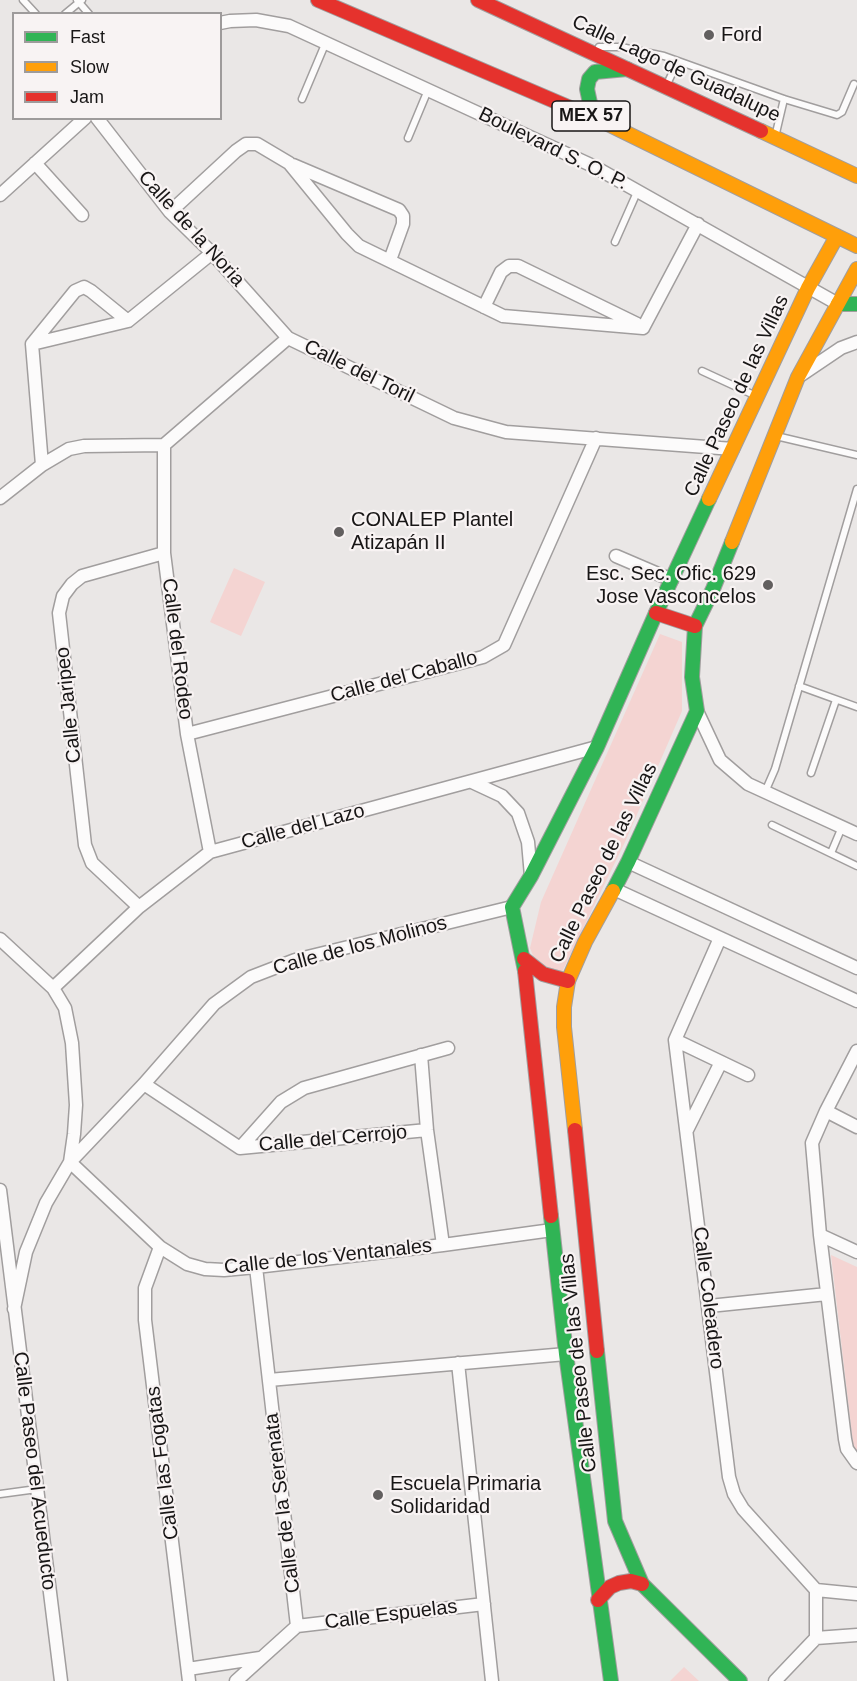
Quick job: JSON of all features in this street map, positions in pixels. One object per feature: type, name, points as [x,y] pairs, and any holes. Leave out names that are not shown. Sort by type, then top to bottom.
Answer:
[{"type":"street","name":"MEX 57","points":[[318,0],[599,120],[857,246]]},
{"type":"street","name":"Calle Lago de Guadalupe","points":[[478,0],[857,176]]},
{"type":"street","name":"Boulevard S. O. P.","points":[[222,23],[256,20],[289,26],[326,42],[593,166],[838,304]]},
{"type":"street","points":[[599,120],[590,103],[587,89],[589,79],[595,72],[630,69]]},
{"type":"street","points":[[0,195],[83,120]]},
{"type":"street","name":"Calle de la Noria","points":[[99,120],[170,212],[212,253],[288,338]]},
{"type":"street","points":[[170,212],[246,144],[257,144],[289,163],[399,210],[403,216],[403,224],[390,260]]},
{"type":"street","points":[[35,163],[82,215]]},
{"type":"street","points":[[289,163],[359,246],[503,316],[643,328]]},
{"type":"street","points":[[643,328],[698,224]]},
{"type":"street","name":"Calle Paseo de las Villas","points":[[740,1681],[642,1584],[615,1521],[564,1027],[564,1007],[568,981],[585,942],[628,862],[698,711],[692,677],[695,626],[713,589],[774,435],[785,371],[808,288],[837,236]]},
{"type":"street","points":[[32,344],[128,321],[212,253]]},
{"type":"street","points":[[484,307],[501,272],[509,266],[518,266],[643,328]]},
{"type":"street","name":"Calle Paseo de las Villas","points":[[611,1681],[598,1600],[566,1354],[524,959],[512,907],[531,876],[597,747],[758,397],[785,371],[838,304],[857,269]]},
{"type":"street","points":[[42,465],[32,344],[75,291],[84,287],[128,321]]},
{"type":"street","points":[[838,304],[857,304]]},
{"type":"street","name":"Calle del Toril","points":[[164,445],[288,338],[454,418],[506,432],[733,449]]},
{"type":"street","points":[[785,371],[857,342]]},
{"type":"street","name":"Calle del Caballo","points":[[187,735],[483,657],[504,645],[596,438]]},
{"type":"street","points":[[0,498],[42,465],[69,449],[84,446],[164,445]]},
{"type":"street","name":"Calle del Rodeo","points":[[164,445],[164,553],[187,735],[210,852]]},
{"type":"street","name":"Calle Jaripeo","points":[[139,907],[92,862],[85,845],[59,613],[63,596],[82,576],[164,553]]},
{"type":"street","points":[[616,556],[672,580]]},
{"type":"street","points":[[657,613],[695,626]]},
{"type":"street","points":[[698,711],[720,760],[748,784],[857,834]]},
{"type":"street","name":"Calle del Lazo","points":[[54,988],[139,907],[210,852],[597,747]]},
{"type":"street","points":[[471,782],[502,796],[518,813],[528,842],[531,876]]},
{"type":"street","points":[[628,862],[857,968]]},
{"type":"street","points":[[614,889],[857,1001]]},
{"type":"street","name":"Calle de los Molinos","points":[[14,1309],[26,1252],[46,1203],[70,1162],[144,1084],[214,1004],[251,977],[295,960],[512,907]]},
{"type":"street","points":[[720,938],[675,1040],[748,1075]]},
{"type":"street","name":"Calle de los Molinos","points":[[0,939],[54,988],[65,1008],[72,1043],[76,1105],[70,1162]]},
{"type":"street","points":[[524,959],[543,974],[568,981]]},
{"type":"street","name":"Calle Coleadero","points":[[675,1040],[729,1477],[734,1494],[743,1509],[816,1590]]},
{"type":"street","name":"Calle del Cerrojo","points":[[240,1148],[281,1102],[304,1088],[448,1048]]},
{"type":"street","points":[[857,1052],[812,1143],[820,1235],[845,1439],[847,1449],[857,1463]]},
{"type":"street","name":"Calle del Cerrojo","points":[[421,1054],[427,1130],[443,1245]]},
{"type":"street","points":[[687,1131],[721,1062]]},
{"type":"street","name":"Calle del Cerrojo","points":[[144,1084],[240,1148],[427,1130]]},
{"type":"street","points":[[826,1111],[857,1127]]},
{"type":"street","name":"Calle de los Ventanales","points":[[70,1162],[159,1247],[187,1264],[206,1269],[256,1267],[552,1230]]},
{"type":"street","name":"Calle Paseo del Acueducto","points":[[0,1190],[61,1681]]},
{"type":"street","points":[[820,1235],[857,1252]]},
{"type":"street","name":"Calle las Fogatas","points":[[159,1247],[145,1288],[145,1320],[188,1675]]},
{"type":"street","points":[[9,1264],[15,1270],[23,1267]]},
{"type":"street","name":"Calle de la Serenata","points":[[256,1267],[297,1626]]},
{"type":"street","points":[[709,1306],[827,1294]]},
{"type":"street","points":[[269,1380],[566,1354]]},
{"type":"street","points":[[458,1363],[492,1681]]},
{"type":"street","points":[[598,1600],[610,1587],[619,1583],[631,1581],[642,1584]]},
{"type":"street","points":[[816,1638],[816,1590],[857,1594]]},
{"type":"street","name":"Calle Espuelas","points":[[297,1626],[484,1604]]},
{"type":"street","points":[[236,1681],[297,1626]]},
{"type":"street","points":[[775,1681],[816,1638],[857,1635],[857,1627]]},
{"type":"street","points":[[188,1675],[260,1659]]},
{"type":"lane","points":[[23,0],[34,12]]},
{"type":"lane","points":[[68,12],[79,1]]},
{"type":"lane","points":[[302,99],[326,42]]},
{"type":"lane","points":[[581,46],[621,47],[678,61],[784,99],[837,115],[842,112],[854,84]]},
{"type":"lane","points":[[666,86],[678,61]]},
{"type":"lane","points":[[408,138],[428,89]]},
{"type":"lane","points":[[775,137],[784,99]]},
{"type":"lane","points":[[615,242],[638,190]]},
{"type":"lane","points":[[702,371],[758,397]]},
{"type":"lane","points":[[774,435],[857,455]]},
{"type":"lane","points":[[765,792],[775,769],[857,489]]},
{"type":"lane","points":[[799,686],[857,707]]},
{"type":"lane","points":[[811,773],[836,700]]},
{"type":"lane","points":[[772,825],[857,866]]},
{"type":"lane","points":[[831,853],[842,828]]},
{"type":"lane","points":[[0,1494],[37,1489]]},
{"type":"shaded area","points":[[234,568],[265,582],[241,636],[210,622]]},
{"type":"shaded area","points":[[660,634],[682,642],[682,711],[625,842],[562,972],[536,963],[530,948],[541,902]]},
{"type":"shaded area","points":[[831,1255],[857,1267],[857,1455],[854,1452]]},
{"type":"shaded area","points":[[684,1667],[699,1681],[670,1681]]},
{"type":"traffic: fast","points":[[599,120],[590,103],[587,89],[589,79],[595,72],[627,69]]},
{"type":"traffic: fast","points":[[838,304],[857,304]]},
{"type":"traffic: fast","points":[[525,971],[512,907],[531,876],[597,747],[709,499]]},
{"type":"traffic: fast","points":[[613,891],[697,711],[692,677],[695,626],[732,542]]},
{"type":"traffic: fast","points":[[551,1216],[566,1354],[611,1681]]},
{"type":"traffic: fast","points":[[597,1351],[615,1521],[642,1584],[740,1681]]},
{"type":"traffic: slow","points":[[608,124],[857,246]]},
{"type":"traffic: slow","points":[[761,131],[857,176]]},
{"type":"traffic: slow","points":[[709,499],[808,288],[837,236]]},
{"type":"traffic: slow","points":[[732,542],[798,377],[857,269]]},
{"type":"traffic: slow","points":[[575,1130],[564,1027],[568,981],[585,942],[613,891]]},
{"type":"traffic: jam","points":[[318,0],[608,124]]},
{"type":"traffic: jam","points":[[478,0],[761,131]]},
{"type":"traffic: jam","points":[[656,613],[695,626]]},
{"type":"traffic: jam","points":[[524,959],[543,974],[568,981]]},
{"type":"traffic: jam","points":[[525,971],[551,1216]]},
{"type":"traffic: jam","points":[[575,1130],[597,1351]]},
{"type":"traffic: jam","points":[[598,1600],[610,1587],[619,1583],[631,1581],[642,1584]]},
{"type":"place","name":"Ford","points":[[709,35]]},
{"type":"place","name":"CONALEP Plantel Atizapán II","points":[[339,532]]},
{"type":"place","name":"Esc. Sec. Ofic. 629 Jose Vasconcelos","points":[[768,585]]},
{"type":"place","name":"Escuela Primaria Solidaridad","points":[[378,1495]]}]
